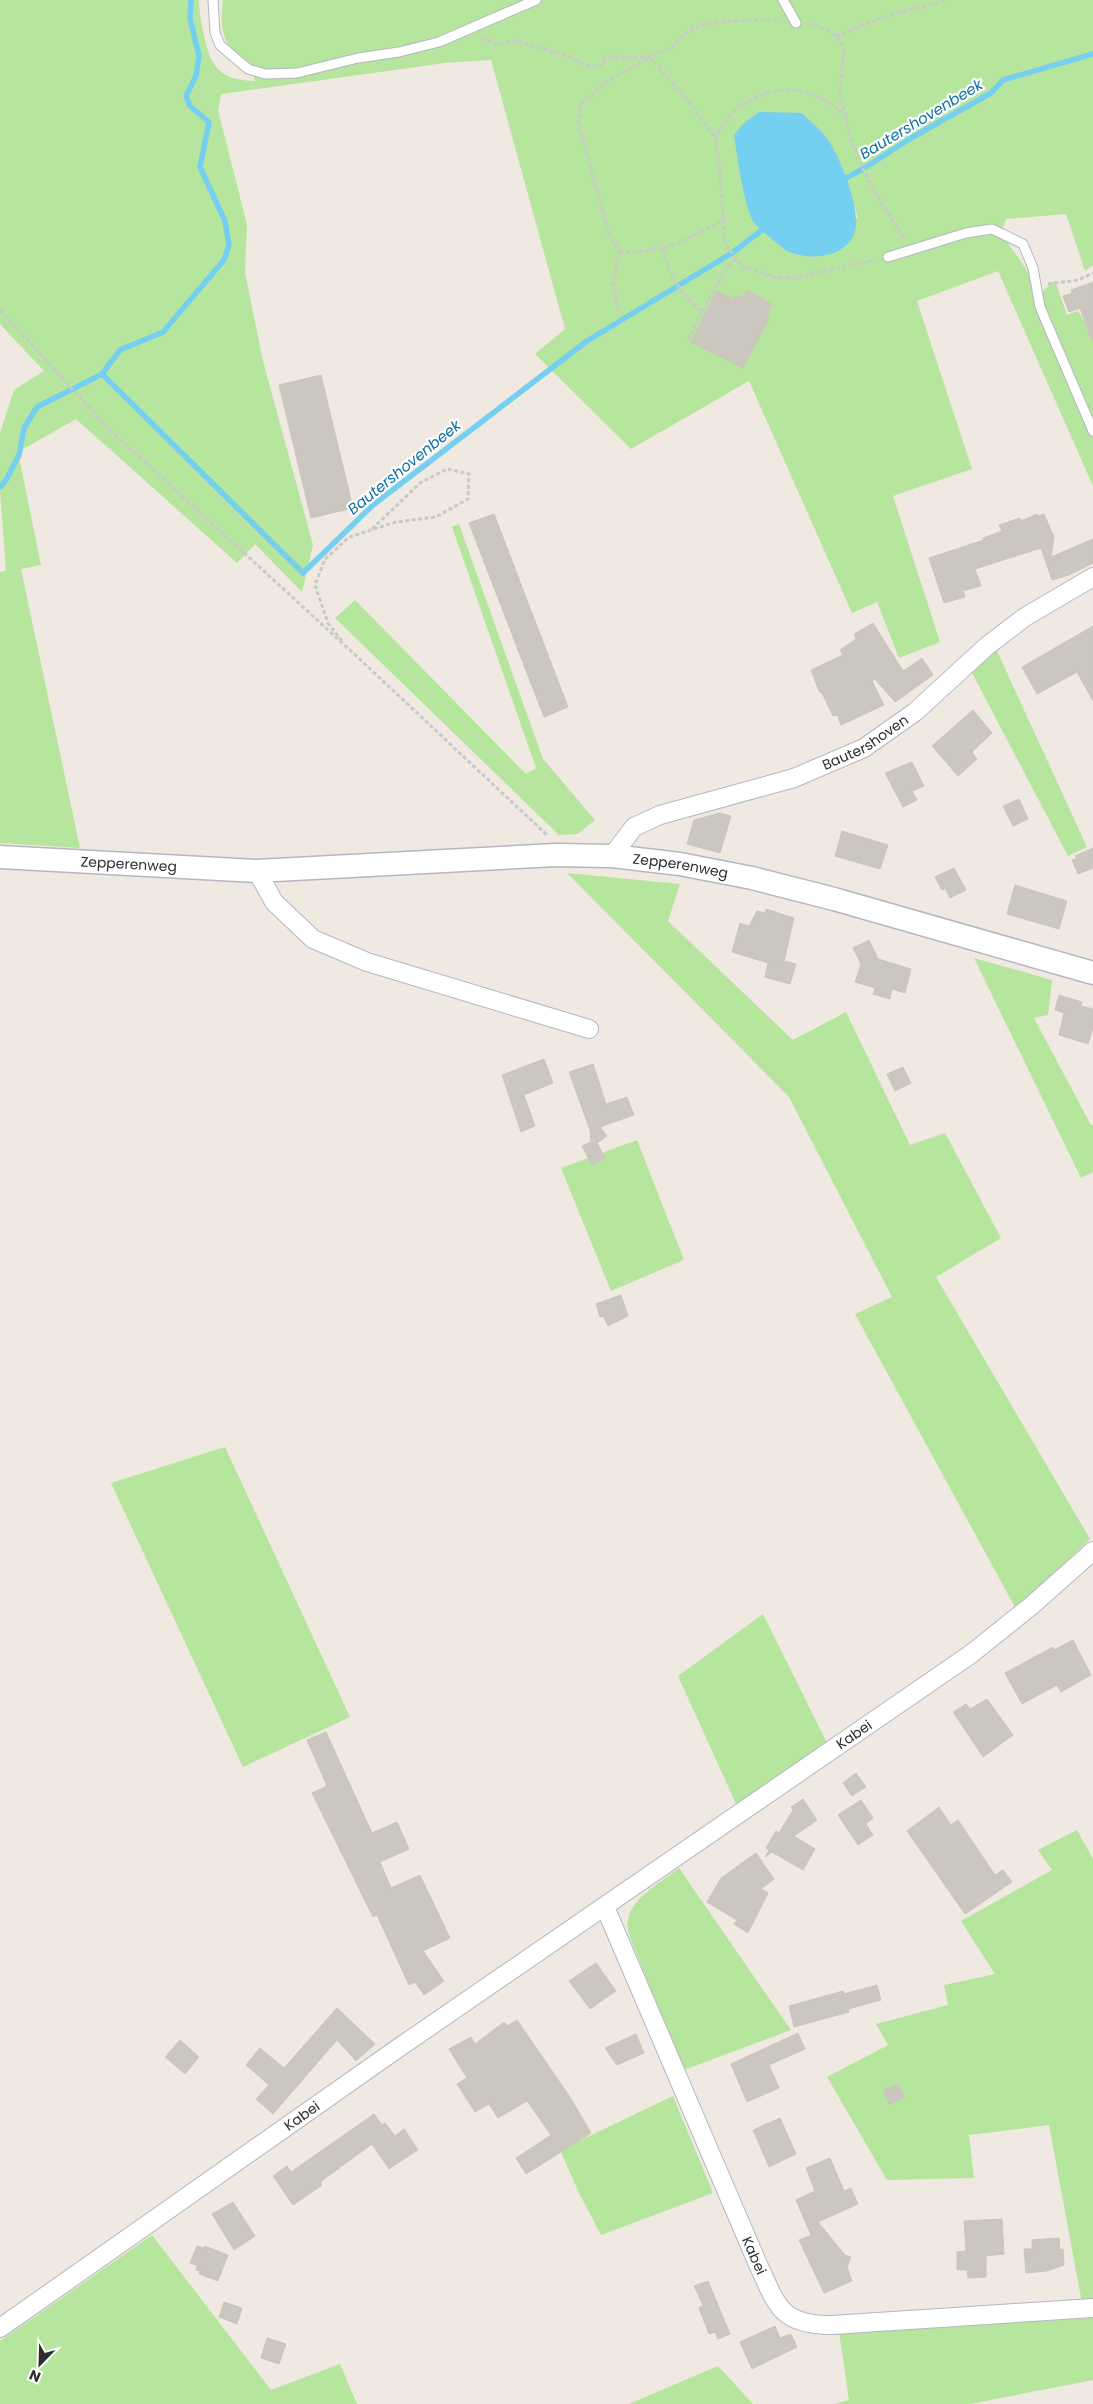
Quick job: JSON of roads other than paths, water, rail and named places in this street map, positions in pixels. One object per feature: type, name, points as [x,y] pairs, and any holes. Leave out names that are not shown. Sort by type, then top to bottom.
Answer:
[{"type":"street","name":"Bautershoven","points":[[612,856],[634,827],[660,816],[794,778],[864,748],[916,712],[987,646],[1025,617],[1093,577]]},
{"type":"street","name":"Zepperenweg","points":[[0,857],[257,871],[567,855],[612,856],[680,864],[752,878],[834,898],[1093,973]]},
{"type":"street","points":[[257,871],[274,902],[313,939],[367,962],[589,1029]]},
{"type":"street","name":"Kabei","points":[[0,2328],[394,2051],[606,1907],[971,1654],[1031,1606],[1093,1551]]},
{"type":"street","name":"Kabei","points":[[606,1907],[757,2262],[778,2305],[787,2314],[808,2325],[1093,2308]]},
{"type":"lane","points":[[213,0],[216,33],[220,45],[248,69],[265,74],[297,73],[358,58],[399,52],[439,42],[470,31],[536,0]]},
{"type":"lane","points":[[783,0],[796,23]]},
{"type":"lane","points":[[888,258],[966,232],[992,229],[1023,244],[1033,268],[1040,307],[1093,430]]},
{"type":"water","points":[[759,112],[802,113],[827,138],[844,171],[855,212],[856,224],[854,234],[843,248],[825,255],[805,256],[796,254],[784,249],[755,224],[744,195],[734,135],[743,124]]},
{"type":"waterway","points":[[0,487],[6,480],[19,455],[24,428],[37,407],[102,374],[120,350],[163,332],[224,260],[229,245],[225,221],[200,167],[209,122],[190,106],[186,96],[196,76],[199,56],[190,19],[191,0]]},
{"type":"waterway","name":"Bautershovenbeek","points":[[846,178],[911,138],[991,93],[1003,80],[1093,54]]},
{"type":"waterway","name":"Bautershovenbeek","points":[[102,374],[303,573],[373,505],[587,341],[732,253],[762,230]]}]
